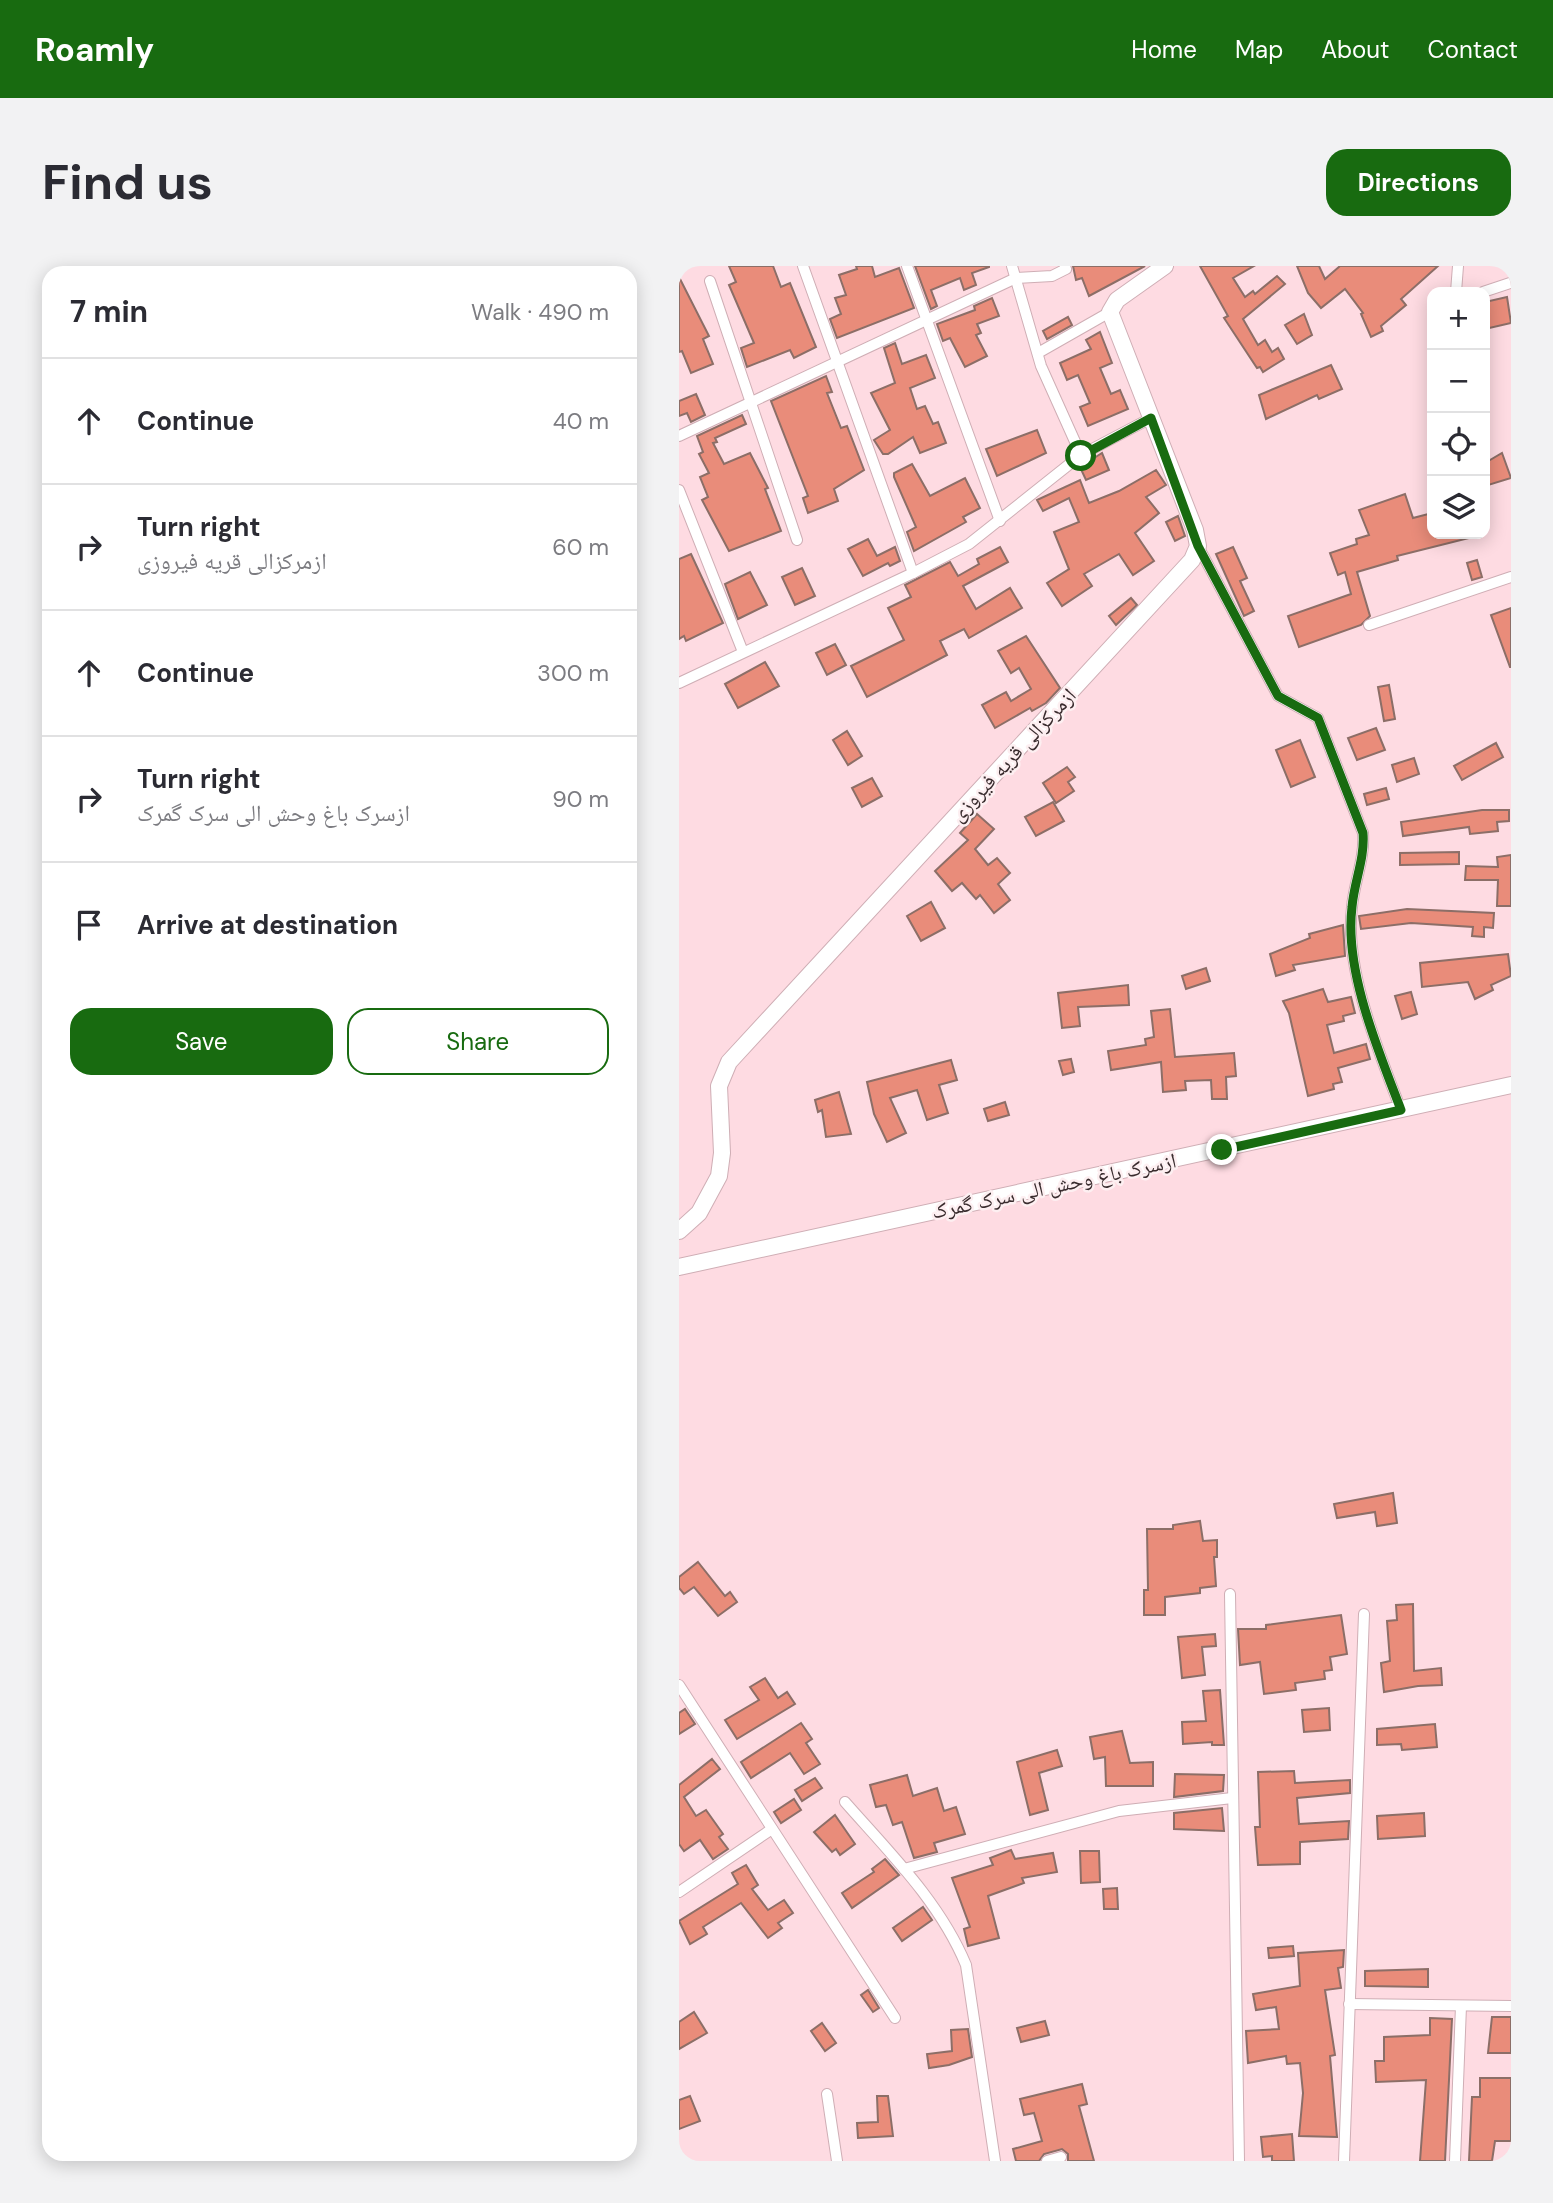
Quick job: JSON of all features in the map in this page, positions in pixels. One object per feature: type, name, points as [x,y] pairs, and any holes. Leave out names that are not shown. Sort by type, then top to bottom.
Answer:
[{"type":"street","points":[[803,266],[839,360],[913,573]]},
{"type":"street","points":[[907,266],[1000,521]]},
{"type":"street","points":[[1012,266],[1038,353],[1081,456]]},
{"type":"street","points":[[679,436],[1016,278],[1052,276],[1066,269],[1065,266]]},
{"type":"street","points":[[1038,353],[1110,312],[1117,300],[1165,266]]},
{"type":"street","points":[[1456,287],[1458,266]]},
{"type":"street","points":[[710,281],[797,540]]},
{"type":"street","points":[[1490,290],[1510,283]]},
{"type":"street","points":[[1110,312],[1198,546],[1278,696],[1318,718],[1357,815],[1364,845],[1352,907],[1358,979],[1375,1046],[1401,1110]]},
{"type":"street","points":[[679,683],[969,544],[1081,456],[1151,418]]},
{"type":"street","points":[[679,490],[743,652]]},
{"type":"street","name":"ازمرکزالی قریه فیروزی","points":[[679,1231],[699,1213],[719,1176],[722,1153],[719,1086],[729,1062],[1183,571],[1198,546]]},
{"type":"street","points":[[1369,625],[1511,577]]},
{"type":"street","name":"ازسرک باغ وحش الی سرک گمرک","points":[[679,1267],[1511,1085]]},
{"type":"street","points":[[1230,1594],[1239,2161]]},
{"type":"street","points":[[1344,2161],[1364,1614]]},
{"type":"street","points":[[679,1685],[895,2018]]},
{"type":"street","points":[[904,1869],[1119,1811],[1232,1798]]},
{"type":"street","points":[[845,1802],[904,1869],[952,1937],[966,1965],[995,2161]]},
{"type":"street","points":[[679,1892],[772,1829]]},
{"type":"street","points":[[1349,2004],[1511,2006]]},
{"type":"street","points":[[1455,2161],[1461,2006]]},
{"type":"street","points":[[827,2094],[837,2161]]},
{"type":"street","points":[[1047,2161],[1061,2157]]},
{"type":"building","points":[[729,266],[773,266],[781,287],[790,283],[816,347],[794,358],[790,350],[747,367],[741,348],[754,343],[729,285],[736,282]]},
{"type":"building","points":[[856,266],[872,266],[875,277],[899,268],[914,308],[837,338],[830,319],[841,314],[835,298],[846,295],[839,275],[857,269]]},
{"type":"building","points":[[915,266],[989,267],[972,273],[976,285],[964,290],[960,278],[931,290],[937,306],[931,309]]},
{"type":"building","points":[[1073,266],[1145,266],[1089,296],[1082,278],[1076,280]]},
{"type":"building","points":[[1200,266],[1254,266],[1233,278],[1245,297],[1253,291],[1255,294],[1277,276],[1285,284],[1243,319],[1258,345],[1265,340],[1272,352],[1278,348],[1284,359],[1263,372],[1260,367],[1257,368],[1224,318],[1228,316]]},
{"type":"building","points":[[1297,266],[1319,266],[1325,279],[1340,266],[1438,266],[1401,299],[1406,305],[1381,326],[1383,331],[1371,337],[1361,314],[1363,313],[1345,289],[1321,308],[1308,293]]},
{"type":"building","points":[[679,277],[709,336],[703,339],[713,364],[691,373],[682,351],[679,352]]},
{"type":"building","points":[[1507,297],[1511,323],[1490,328],[1490,301]]},
{"type":"building","points":[[992,298],[999,316],[977,324],[981,333],[976,335],[987,356],[965,367],[950,338],[943,341],[937,324],[975,310],[974,306]]},
{"type":"building","points":[[1304,314],[1312,335],[1297,344],[1285,325]]},
{"type":"building","points":[[1068,317],[1072,325],[1047,339],[1043,331]]},
{"type":"building","points":[[1100,332],[1112,363],[1100,368],[1111,394],[1120,390],[1128,409],[1088,426],[1080,407],[1090,403],[1078,375],[1067,380],[1060,363],[1091,349],[1086,340]]},
{"type":"building","points":[[895,343],[902,364],[926,355],[935,378],[910,388],[917,409],[925,406],[933,424],[938,422],[946,443],[920,453],[913,437],[888,454],[883,454],[874,440],[890,430],[871,393],[895,383],[884,348]]},
{"type":"building","points":[[1331,365],[1342,389],[1319,399],[1317,395],[1266,419],[1259,395]]},
{"type":"building","points":[[826,376],[832,392],[827,393],[841,428],[847,426],[864,470],[834,489],[838,501],[808,513],[803,498],[808,496],[771,401]]},
{"type":"building","points":[[696,394],[705,415],[691,422],[687,413],[679,416],[679,401]]},
{"type":"building","points":[[742,415],[746,424],[715,438],[717,442],[713,443],[724,464],[750,453],[768,488],[765,489],[781,531],[729,551],[702,500],[708,497],[700,477],[709,473],[699,454],[703,452],[697,436]]},
{"type":"building","points":[[1037,430],[1046,453],[997,476],[986,449]]},
{"type":"building","points":[[1102,453],[1109,470],[1086,480],[1080,467]]},
{"type":"building","points":[[1502,453],[1511,478],[1490,484],[1490,460]]},
{"type":"building","points":[[912,464],[930,496],[965,478],[980,508],[963,517],[966,522],[914,551],[907,532],[916,527],[894,477],[894,473]]},
{"type":"building","points":[[1156,470],[1166,485],[1146,497],[1159,513],[1135,533],[1154,561],[1133,575],[1119,554],[1084,574],[1092,586],[1062,606],[1047,583],[1069,569],[1054,532],[1079,522],[1069,498],[1043,511],[1037,500],[1080,480],[1089,503],[1119,491]]},
{"type":"building","points":[[1405,494],[1413,518],[1427,514],[1427,539],[1465,539],[1397,556],[1398,560],[1357,572],[1370,616],[1361,625],[1299,647],[1288,616],[1351,594],[1345,572],[1338,575],[1330,553],[1357,544],[1356,539],[1369,535],[1359,510]]},
{"type":"building","points":[[1178,516],[1185,536],[1175,541],[1166,522]]},
{"type":"building","points":[[868,539],[877,556],[895,547],[900,561],[890,566],[888,563],[863,576],[848,549]]},
{"type":"building","points":[[1000,547],[1008,562],[963,586],[976,609],[1010,588],[1022,608],[969,638],[964,629],[940,641],[947,655],[867,697],[851,666],[904,640],[888,608],[911,597],[905,585],[950,562],[958,576],[979,564],[977,559]]},
{"type":"building","points":[[1233,547],[1247,578],[1240,581],[1254,611],[1244,616],[1216,554]]},
{"type":"building","points":[[691,554],[723,623],[686,641],[684,636],[679,639],[679,559]]},
{"type":"building","points":[[1477,560],[1482,577],[1472,580],[1467,563]]},
{"type":"building","points":[[802,568],[815,596],[795,605],[782,577]]},
{"type":"building","points":[[750,572],[767,605],[738,619],[725,584]]},
{"type":"building","points":[[1131,598],[1137,605],[1116,625],[1109,616]]},
{"type":"building","points":[[1511,608],[1511,667],[1510,667],[1491,615]]},
{"type":"building","points":[[1026,636],[1060,688],[1046,703],[1032,711],[1030,708],[995,728],[982,705],[1006,692],[1011,701],[1031,689],[1019,668],[1011,673],[998,651]]},
{"type":"building","points":[[835,644],[846,665],[827,675],[816,653]]},
{"type":"building","points":[[765,662],[779,686],[738,708],[725,684]]},
{"type":"building","points":[[1389,685],[1395,719],[1384,721],[1378,687]]},
{"type":"building","points":[[1376,728],[1385,750],[1357,760],[1348,738]]},
{"type":"building","points":[[847,731],[862,756],[848,765],[833,740]]},
{"type":"building","points":[[1300,740],[1315,777],[1291,787],[1276,750]]},
{"type":"building","points":[[1496,743],[1503,757],[1462,780],[1454,766]]},
{"type":"building","points":[[1414,758],[1419,774],[1397,782],[1392,765]]},
{"type":"building","points":[[1067,767],[1075,777],[1068,782],[1074,791],[1056,803],[1043,783]]},
{"type":"building","points":[[872,778],[882,796],[862,807],[852,788]]},
{"type":"building","points":[[1386,788],[1389,799],[1367,805],[1364,794]]},
{"type":"building","points":[[1053,802],[1064,821],[1036,836],[1025,817]]},
{"type":"building","points":[[1482,810],[1509,810],[1509,821],[1497,822],[1498,831],[1470,834],[1469,827],[1403,836],[1401,822]]},
{"type":"building","points":[[977,814],[994,829],[975,849],[988,865],[997,858],[1010,873],[998,884],[1010,900],[994,913],[980,895],[976,899],[962,883],[952,891],[935,871],[968,840],[960,833]]},
{"type":"building","points":[[1459,852],[1459,864],[1400,865],[1400,853]]},
{"type":"building","points":[[1511,855],[1511,906],[1497,906],[1498,880],[1465,880],[1466,866],[1498,867],[1497,857]]},
{"type":"building","points":[[931,902],[945,928],[921,941],[907,916]]},
{"type":"building","points":[[1407,909],[1494,913],[1493,928],[1484,927],[1484,937],[1472,936],[1473,927],[1411,923],[1361,929],[1359,916]]},
{"type":"building","points":[[1343,925],[1345,956],[1293,965],[1295,970],[1276,976],[1270,954],[1310,938],[1309,934]]},
{"type":"building","points":[[1508,954],[1511,976],[1491,985],[1493,990],[1475,999],[1468,982],[1422,987],[1420,963]]},
{"type":"building","points":[[1206,968],[1210,981],[1186,989],[1182,976]]},
{"type":"building","points":[[1128,985],[1129,1005],[1078,1007],[1080,1026],[1062,1028],[1058,993]]},
{"type":"building","points":[[1323,989],[1328,1002],[1351,997],[1355,1013],[1343,1016],[1344,1021],[1327,1025],[1334,1053],[1366,1044],[1370,1059],[1338,1068],[1342,1082],[1333,1084],[1334,1089],[1308,1096],[1289,1013],[1283,1001]]},
{"type":"building","points":[[1411,992],[1417,1014],[1402,1019],[1395,996]]},
{"type":"building","points":[[1170,1009],[1175,1057],[1234,1053],[1236,1076],[1226,1077],[1227,1099],[1212,1099],[1211,1080],[1185,1081],[1186,1090],[1163,1092],[1161,1062],[1111,1070],[1108,1051],[1146,1045],[1145,1039],[1154,1037],[1151,1011]]},
{"type":"building","points":[[1071,1059],[1074,1072],[1063,1075],[1059,1061]]},
{"type":"building","points":[[951,1060],[957,1080],[939,1085],[948,1113],[927,1120],[917,1090],[890,1098],[906,1133],[887,1142],[874,1114],[867,1082]]},
{"type":"building","points":[[839,1092],[851,1134],[826,1137],[822,1110],[818,1112],[815,1100]]},
{"type":"building","points":[[1005,1102],[1009,1115],[988,1121],[984,1109]]},
{"type":"building","points":[[1393,1493],[1397,1523],[1377,1526],[1375,1512],[1337,1518],[1334,1504]]},
{"type":"building","points":[[1200,1521],[1203,1541],[1217,1540],[1217,1557],[1214,1557],[1216,1586],[1200,1588],[1200,1593],[1165,1597],[1165,1615],[1144,1615],[1144,1590],[1148,1590],[1147,1529],[1173,1529],[1173,1525]]},
{"type":"building","points":[[698,1562],[725,1596],[730,1592],[737,1602],[718,1616],[694,1587],[684,1594],[679,1588],[679,1577]]},
{"type":"building","points":[[1413,1604],[1414,1671],[1441,1668],[1442,1685],[1384,1692],[1381,1663],[1390,1661],[1387,1621],[1397,1620],[1396,1605]]},
{"type":"building","points":[[1341,1615],[1347,1654],[1330,1657],[1332,1670],[1324,1671],[1325,1679],[1295,1683],[1296,1690],[1264,1694],[1260,1662],[1240,1665],[1238,1629],[1266,1629],[1266,1625]]},
{"type":"building","points":[[1215,1634],[1216,1646],[1202,1647],[1205,1675],[1182,1678],[1178,1637]]},
{"type":"building","points":[[765,1678],[778,1698],[787,1692],[795,1704],[737,1739],[725,1720],[759,1700],[750,1687]]},
{"type":"building","points":[[1220,1690],[1224,1745],[1212,1745],[1212,1742],[1183,1744],[1182,1722],[1206,1721],[1203,1691]]},
{"type":"building","points":[[1329,1708],[1330,1730],[1304,1732],[1302,1710]]},
{"type":"building","points":[[685,1709],[695,1724],[679,1734],[679,1713]]},
{"type":"building","points":[[801,1723],[812,1739],[806,1743],[820,1764],[804,1774],[790,1753],[751,1778],[741,1762]]},
{"type":"building","points":[[1435,1724],[1437,1747],[1402,1750],[1401,1744],[1377,1745],[1377,1729]]},
{"type":"building","points":[[1122,1731],[1130,1763],[1153,1762],[1153,1786],[1106,1786],[1105,1757],[1094,1759],[1090,1737]]},
{"type":"building","points":[[1057,1750],[1062,1766],[1039,1773],[1048,1810],[1030,1815],[1017,1762]]},
{"type":"building","points":[[712,1759],[720,1769],[684,1797],[696,1816],[706,1810],[723,1834],[719,1837],[728,1849],[713,1859],[700,1840],[684,1851],[679,1844],[679,1785]]},
{"type":"building","points":[[1294,1771],[1295,1783],[1350,1780],[1350,1793],[1297,1798],[1299,1824],[1349,1821],[1348,1839],[1300,1842],[1300,1864],[1258,1865],[1255,1827],[1260,1827],[1258,1772]]},
{"type":"building","points":[[1175,1774],[1224,1775],[1223,1791],[1174,1797]]},
{"type":"building","points":[[907,1775],[913,1796],[937,1788],[944,1811],[956,1807],[965,1834],[934,1843],[937,1852],[914,1858],[902,1822],[893,1825],[886,1805],[876,1807],[870,1785]]},
{"type":"building","points":[[815,1778],[822,1788],[802,1801],[795,1790]]},
{"type":"building","points":[[794,1799],[801,1810],[781,1823],[774,1812]]},
{"type":"building","points":[[1222,1808],[1224,1831],[1174,1829],[1174,1813]]},
{"type":"building","points":[[1424,1813],[1425,1836],[1378,1839],[1377,1816]]},
{"type":"building","points":[[835,1815],[855,1844],[840,1855],[836,1849],[832,1852],[814,1832]]},
{"type":"building","points":[[1011,1850],[1015,1859],[1053,1853],[1057,1872],[1022,1878],[1024,1883],[988,1896],[999,1938],[968,1946],[964,1929],[970,1927],[952,1878],[993,1865],[990,1858]]},
{"type":"building","points":[[1080,1851],[1099,1851],[1100,1882],[1081,1883]]},
{"type":"building","points":[[885,1859],[899,1875],[852,1908],[842,1893],[874,1872],[872,1869]]},
{"type":"building","points":[[746,1865],[758,1885],[752,1889],[768,1910],[784,1900],[793,1913],[778,1923],[782,1928],[768,1938],[741,1903],[703,1927],[707,1934],[690,1944],[679,1921],[738,1884],[732,1873]]},
{"type":"building","points":[[1117,1888],[1118,1909],[1104,1909],[1103,1889]]},
{"type":"building","points":[[923,1907],[932,1920],[902,1941],[893,1928]]},
{"type":"building","points":[[1293,1946],[1294,1956],[1269,1958],[1268,1948]]},
{"type":"building","points":[[1344,1950],[1343,1967],[1338,1968],[1341,1988],[1325,1990],[1335,2055],[1330,2056],[1337,2137],[1299,2136],[1303,2093],[1300,2063],[1287,2064],[1286,2056],[1248,2063],[1246,2031],[1279,2029],[1276,2007],[1256,2010],[1253,1994],[1300,1986],[1298,1953]]},
{"type":"building","points":[[1428,1969],[1428,1987],[1365,1986],[1365,1971]]},
{"type":"building","points":[[868,1990],[879,2008],[873,2012],[861,1995]]},
{"type":"building","points":[[694,2012],[707,2033],[679,2049],[679,2022]]},
{"type":"building","points":[[1492,2017],[1511,2017],[1511,2053],[1488,2053]]},
{"type":"building","points":[[1430,2018],[1452,2019],[1445,2161],[1420,2161],[1426,2080],[1376,2082],[1375,2061],[1384,2061],[1384,2037],[1430,2035]]},
{"type":"building","points":[[1045,2021],[1049,2035],[1021,2042],[1017,2028]]},
{"type":"building","points":[[822,2023],[836,2043],[825,2051],[811,2031]]},
{"type":"building","points":[[968,2029],[972,2057],[929,2068],[927,2054],[952,2051],[951,2030]]},
{"type":"building","points":[[1480,2078],[1511,2078],[1511,2141],[1495,2141],[1492,2161],[1469,2161],[1472,2097],[1480,2097]]},
{"type":"building","points":[[1082,2084],[1087,2104],[1079,2106],[1094,2161],[1068,2161],[1068,2154],[1062,2149],[1044,2154],[1039,2161],[1016,2161],[1013,2149],[1042,2141],[1034,2113],[1024,2115],[1020,2099]]},
{"type":"building","points":[[690,2096],[700,2121],[679,2129],[679,2100]]},
{"type":"building","points":[[877,2096],[888,2096],[893,2136],[858,2138],[857,2123],[878,2122]]},
{"type":"building","points":[[1292,2134],[1294,2161],[1272,2161],[1272,2156],[1263,2157],[1261,2137]]},
{"type":"route","points":[[1081,456],[1151,418],[1195,530],[1198,546],[1278,696],[1287,704],[1318,718],[1363,833],[1364,845],[1352,907],[1358,979],[1375,1046],[1401,1110],[1222,1150]]}]
